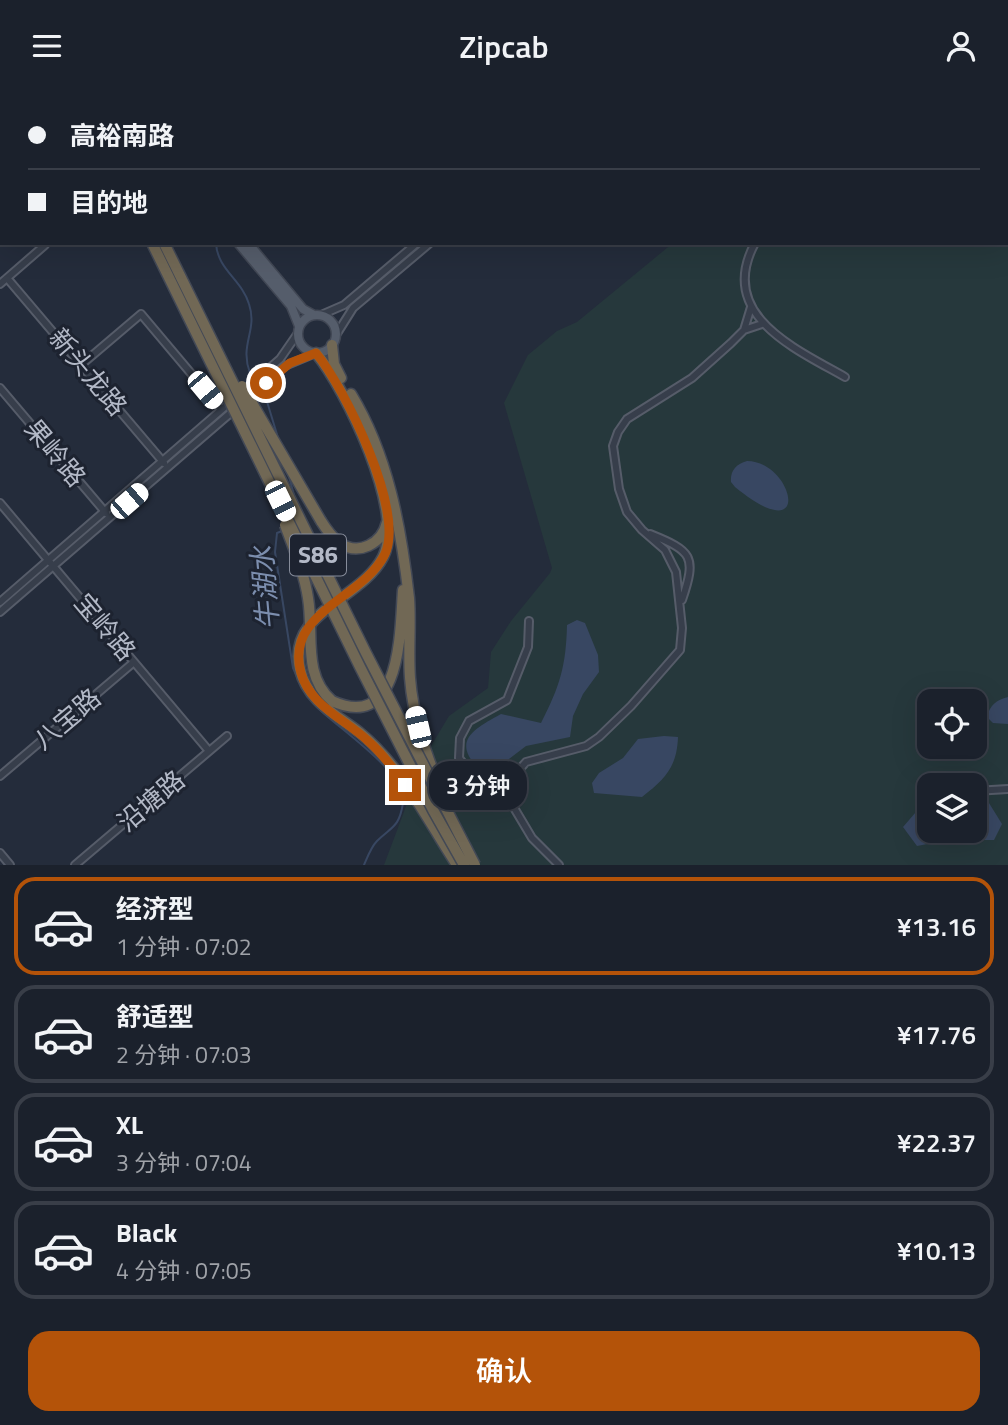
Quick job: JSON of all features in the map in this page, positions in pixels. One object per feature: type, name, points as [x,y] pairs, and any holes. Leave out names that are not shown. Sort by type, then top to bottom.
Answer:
[{"type":"highway","name":"S86","points":[[153,245],[360,667],[464,865]]},
{"type":"highway","name":"S86","points":[[165,245],[366,653],[475,865]]},
{"type":"highway","points":[[202,319],[321,521],[339,542],[358,548],[371,545],[382,536],[388,515]]},
{"type":"highway","points":[[334,340],[335,367],[358,405],[375,442],[395,505],[410,611],[410,675],[415,712],[423,743],[459,836]]},
{"type":"highway","points":[[316,353],[343,392],[361,429],[388,515],[389,539],[379,565],[362,583],[317,616],[303,634],[299,644],[300,670],[312,695],[360,733],[385,758],[457,865]]},
{"type":"highway","points":[[260,459],[305,581],[314,674],[320,689],[332,701],[348,706],[362,706],[382,694],[391,682],[399,648],[404,568]]},
{"type":"main road","points":[[240,245],[291,306],[303,347],[316,353],[323,352],[334,340],[331,321],[303,309],[250,245]]},
{"type":"main road","points":[[298,329],[307,317],[317,315]]},
{"type":"street","points":[[0,284],[46,245]]},
{"type":"street","points":[[317,315],[344,305],[415,245]]},
{"type":"street","points":[[334,340],[350,311],[428,245]]},
{"type":"street","points":[[754,245],[746,278],[751,307],[762,324],[788,344],[845,377]]},
{"type":"street","name":"新头龙路","points":[[7,278],[168,467]]},
{"type":"street","points":[[744,330],[751,307]]},
{"type":"street","points":[[81,365],[141,314],[221,409]]},
{"type":"street","points":[[507,796],[510,780],[526,762],[586,746],[615,723],[680,650],[682,642],[678,578],[661,545],[642,530],[627,512],[619,489],[613,454],[618,432],[632,414],[699,373],[744,330],[762,324]]},
{"type":"street","points":[[0,612],[104,511],[284,355],[298,329]]},
{"type":"street","points":[[0,602],[109,517],[285,366],[316,353]]},
{"type":"street","name":"果岭路","points":[[0,388],[109,517]]},
{"type":"street","name":"宝岭路","points":[[0,503],[209,751]]},
{"type":"street","points":[[642,530],[674,544],[687,556],[691,574],[680,605]]},
{"type":"street","points":[[529,621],[528,647],[507,700],[469,721],[460,738],[459,758],[475,778],[491,784],[507,796],[532,838],[559,865]]},
{"type":"street","name":"八宝路","points":[[0,776],[134,662]]},
{"type":"street","name":"沿塘路","points":[[75,865],[227,736]]},
{"type":"street","points":[[491,784],[510,780]]},
{"type":"street","points":[[987,790],[1008,789]]},
{"type":"street","points":[[0,853],[10,865]]},
{"type":"shaded area","points":[[671,245],[1008,245],[1008,865],[384,865],[425,756],[449,716],[488,688],[491,652],[552,568],[504,403],[528,355],[557,331],[577,322]]},
{"type":"water","points":[[747,461],[763,465],[776,474],[785,486],[788,498],[786,507],[777,510],[760,505],[735,487],[731,482],[733,471]]},
{"type":"water","points":[[577,620],[585,623],[598,655],[599,672],[583,694],[573,716],[570,737],[526,746],[492,772],[482,772],[467,753],[469,738],[474,731],[501,714],[541,723],[561,675],[567,625]]},
{"type":"water","points":[[1008,697],[1008,724],[993,723],[987,717],[997,701]]},
{"type":"water","points":[[678,737],[675,757],[663,778],[642,797],[594,793],[592,783],[599,773],[623,758],[638,739]]},
{"type":"water","points":[[987,803],[1002,824],[994,840],[987,840]]},
{"type":"water","points":[[917,811],[917,843],[932,843],[917,846],[903,827]]},
{"type":"waterway","name":"牛湖水","points":[[216,245],[221,260],[249,304],[251,322],[246,354],[250,373]]},
{"type":"waterway","name":"牛湖水","points":[[265,395],[279,441]]},
{"type":"waterway","name":"牛湖水","points":[[288,473],[294,495]]},
{"type":"waterway","name":"牛湖水","points":[[282,531],[277,533],[275,552],[293,668],[297,678],[311,701],[382,763],[401,790],[403,803],[399,817],[394,826],[375,843],[364,865]]},
{"type":"route","points":[[266,383],[285,366],[316,353],[343,392],[361,429],[390,522],[387,548],[379,565],[362,583],[325,609],[310,624],[299,644],[300,670],[312,695],[368,740],[405,785]]}]
